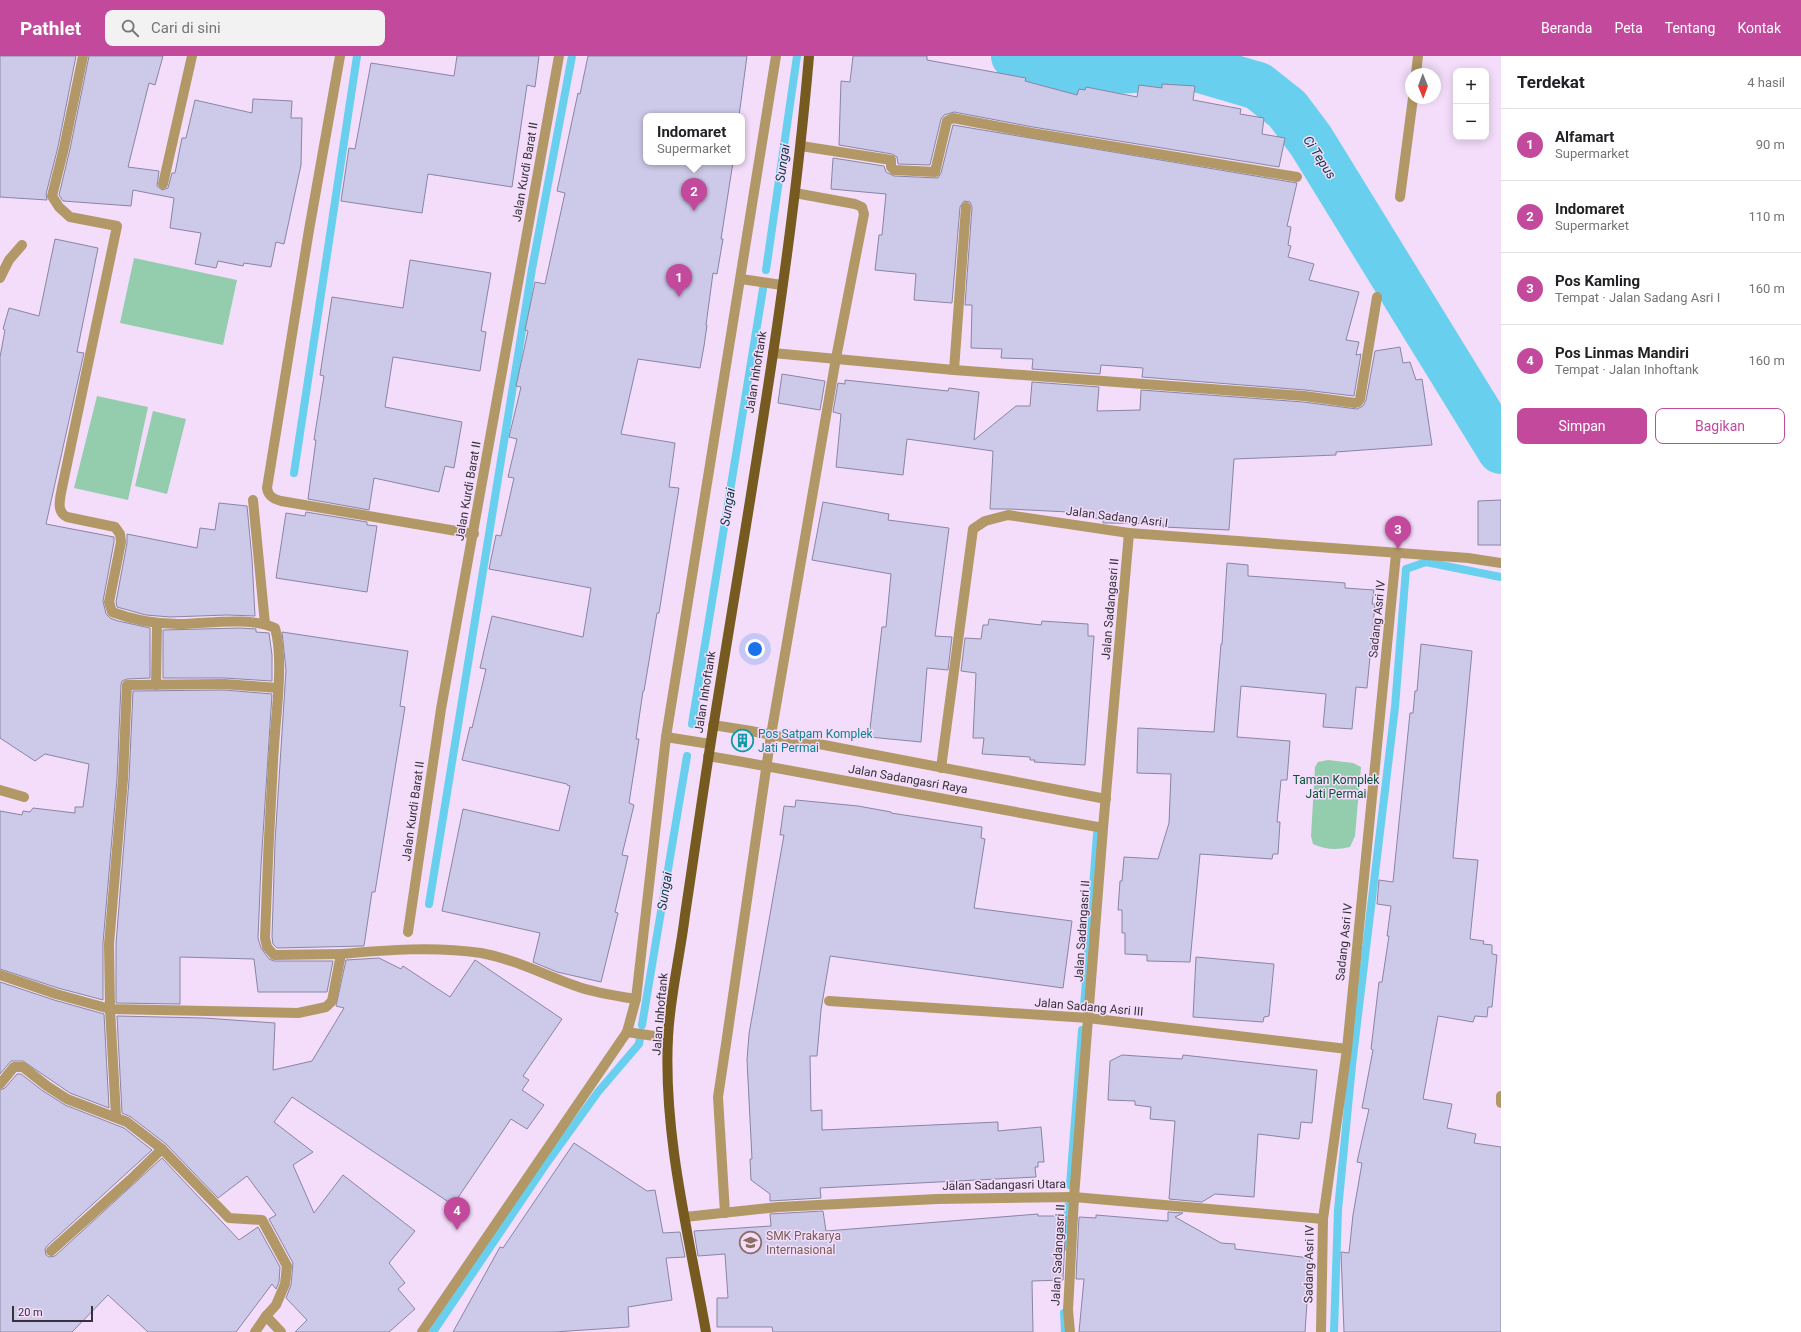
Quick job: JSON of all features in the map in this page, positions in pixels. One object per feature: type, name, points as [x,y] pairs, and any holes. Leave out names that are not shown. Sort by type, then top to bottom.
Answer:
[{"type":"main road","name":"Jalan Inhoftank","points":[[706,1332],[685,1217],[670,1121],[668,1038],[674,984],[685,919],[708,756],[773,353],[801,146],[809,56]]},
{"type":"street","points":[[83,56],[64,148],[52,196],[59,207],[70,217],[117,226],[62,488],[60,508],[62,515],[67,518],[108,525],[118,530],[121,542],[110,602],[110,610],[112,612],[128,618],[157,623],[179,624],[208,621],[265,624],[275,628],[278,638],[278,688],[268,851],[265,938],[268,947],[274,955],[341,954],[399,949],[482,954],[530,967],[577,986],[636,999]]},
{"type":"street","points":[[163,184],[192,56]]},
{"type":"street","points":[[340,56],[305,253],[267,488],[268,493],[274,499],[281,501],[474,534]]},
{"type":"street","name":"Jalan Kurdi Barat II","points":[[408,932],[441,709],[474,534],[559,56]]},
{"type":"street","points":[[422,1332],[627,1032],[636,999],[666,737],[776,56]]},
{"type":"street","points":[[1417,68],[1418,56]]},
{"type":"street","points":[[1400,197],[1412,104]]},
{"type":"street","points":[[801,146],[891,160],[891,167],[894,170],[935,172],[947,121],[953,118],[1297,177]]},
{"type":"street","points":[[725,1213],[718,1097],[768,766],[771,735],[836,358],[864,214],[862,208],[855,204],[795,193]]},
{"type":"street","points":[[954,370],[966,207]]},
{"type":"street","points":[[0,278],[9,260],[22,245]]},
{"type":"street","points":[[741,279],[782,285]]},
{"type":"street","points":[[773,353],[954,370],[1304,396],[1355,403],[1360,399],[1377,297]]},
{"type":"street","points":[[253,500],[265,624]]},
{"type":"street","name":"Jalan Sadang Asri I","points":[[941,768],[973,529],[985,521],[1008,515],[1129,533],[1396,554],[1468,558],[1501,563]]},
{"type":"street","name":"Jalan Sadangasri II","points":[[1070,1332],[1068,1310],[1074,1197],[1103,828],[1129,533]]},
{"type":"street","name":"Sadang Asri IV","points":[[1321,1332],[1324,1219],[1347,1049],[1396,554]]},
{"type":"street","points":[[156,685],[157,623]]},
{"type":"street","points":[[116,1116],[110,1009],[109,944],[123,779],[127,685],[224,684],[278,688]]},
{"type":"street","name":"Jalan Sadangasri Raya","points":[[713,725],[1106,799]]},
{"type":"street","points":[[666,737],[710,744]]},
{"type":"street","name":"Jalan Sadangasri Raya","points":[[708,756],[1103,828]]},
{"type":"street","points":[[0,790],[24,797]]},
{"type":"street","points":[[0,975],[56,994],[110,1009],[298,1013],[326,1007],[332,1001],[341,954]]},
{"type":"street","name":"Jalan Sadang Asri III","points":[[829,1000],[1088,1018],[1347,1049]]},
{"type":"street","points":[[627,1032],[668,1038]]},
{"type":"street","points":[[0,1084],[14,1067],[23,1067],[47,1086],[67,1099],[116,1116],[128,1122],[162,1149],[229,1218],[259,1219],[264,1222],[287,1266],[285,1284],[276,1305],[255,1332]]},
{"type":"street","points":[[1501,1096],[1501,1102]]},
{"type":"street","points":[[51,1251],[162,1149]]},
{"type":"street","name":"Jalan Sadangasri Utara","points":[[685,1217],[779,1207],[937,1199],[1074,1197],[1324,1219]]},
{"type":"street","points":[[266,1316],[281,1332]]},
{"type":"green space","points":[[134,258],[237,280],[223,345],[120,323]]},
{"type":"green space","points":[[97,396],[148,407],[128,500],[74,488]]},
{"type":"green space","points":[[153,411],[186,419],[167,494],[135,486]]},
{"type":"green space","name":"Taman Komplek Jati Permai","points":[[1328,760],[1353,763],[1361,767],[1355,836],[1350,847],[1341,849],[1332,849],[1313,844],[1311,836],[1315,767],[1318,762]]},
{"type":"building","points":[[0,56],[76,56],[58,147],[46,194],[47,200],[0,197]]},
{"type":"building","points":[[89,56],[163,56],[155,85],[149,83],[128,167],[159,171],[157,186],[162,190],[168,188],[172,173],[175,173],[182,138],[186,138],[195,100],[252,113],[253,99],[292,101],[291,118],[302,118],[301,165],[284,244],[276,242],[271,267],[244,263],[243,266],[218,261],[216,268],[195,264],[201,233],[170,228],[174,198],[133,190],[131,206],[63,201],[59,195]]},
{"type":"building","points":[[457,56],[539,56],[535,87],[527,85],[512,187],[428,174],[422,213],[341,201],[349,148],[355,149],[371,63],[454,76]]},
{"type":"building","points":[[588,56],[747,56],[739,113],[643,113],[643,165],[733,165],[721,239],[723,239],[717,274],[713,273],[700,368],[638,359],[621,434],[675,443],[669,487],[679,488],[659,613],[657,613],[636,739],[639,739],[629,803],[634,805],[622,855],[628,856],[615,912],[618,913],[601,982],[557,972],[533,962],[540,933],[442,911],[463,809],[559,831],[570,786],[567,784],[462,760],[470,727],[472,728],[486,669],[480,668],[492,616],[583,637],[591,588],[489,569],[496,535],[501,536],[514,478],[508,477],[517,439],[509,437],[521,387],[516,386],[528,331],[525,330],[535,282],[545,284],[565,193],[557,191],[578,93],[580,94]]},
{"type":"building","points":[[853,56],[927,56],[927,60],[1026,78],[1025,81],[1077,95],[1079,89],[1085,90],[1086,87],[1137,97],[1139,85],[1162,88],[1162,84],[1195,86],[1193,100],[1241,109],[1240,114],[1264,118],[1262,134],[1285,138],[1279,167],[1033,127],[954,112],[944,115],[941,119],[930,165],[898,164],[897,157],[892,154],[839,145],[841,81],[850,82]]},
{"type":"building","points":[[953,125],[1297,183],[1287,226],[1291,227],[1288,245],[1291,246],[1288,257],[1314,264],[1309,280],[1359,292],[1346,340],[1359,342],[1356,355],[1361,354],[1354,396],[1305,390],[1142,377],[1143,368],[1101,365],[1100,374],[1032,369],[1033,359],[1001,358],[1002,349],[971,348],[972,305],[965,305],[972,207],[970,202],[964,201],[960,207],[952,303],[914,300],[916,274],[875,270],[879,235],[882,235],[886,194],[831,189],[833,158],[884,166],[886,172],[894,176],[938,178],[941,173]]},
{"type":"building","points":[[55,239],[98,248],[77,352],[84,353],[46,524],[114,537],[103,601],[106,614],[110,618],[118,621],[150,628],[150,678],[127,679],[122,681],[121,685],[117,779],[103,943],[103,1000],[58,988],[0,969],[0,811],[22,815],[23,811],[30,812],[33,808],[75,813],[75,807],[83,807],[89,764],[45,754],[35,761],[0,738],[0,357],[5,330],[3,329],[9,308],[39,316]]},
{"type":"building","points":[[410,260],[491,273],[481,331],[486,332],[480,371],[393,357],[385,407],[462,422],[454,468],[445,466],[439,492],[374,478],[369,510],[308,499],[316,440],[314,440],[324,376],[320,375],[332,297],[403,308]]},
{"type":"building","points":[[1400,347],[1403,363],[1410,362],[1416,380],[1422,379],[1432,445],[1336,452],[1336,455],[1234,459],[1229,530],[1163,527],[1163,524],[1103,523],[1103,519],[1088,518],[1088,513],[990,509],[993,451],[907,439],[903,475],[836,467],[841,414],[833,412],[838,383],[845,384],[845,380],[948,391],[949,388],[979,392],[974,440],[1016,406],[1030,406],[1032,382],[1099,387],[1097,411],[1140,410],[1141,390],[1303,402],[1357,409],[1363,406],[1366,400],[1375,351]]},
{"type":"building","points":[[782,374],[825,381],[820,410],[778,403]]},
{"type":"building","points":[[1501,500],[1501,545],[1478,545],[1478,501]]},
{"type":"building","points":[[823,502],[889,514],[888,520],[949,528],[935,636],[952,637],[948,670],[927,668],[921,742],[869,737],[882,627],[886,627],[891,574],[812,560]]},
{"type":"building","points":[[219,503],[247,506],[255,616],[227,615],[170,617],[146,615],[117,607],[116,602],[127,543],[127,534],[197,548],[200,528],[215,530]]},
{"type":"building","points":[[306,512],[367,522],[367,525],[377,526],[367,592],[276,578],[286,513],[305,516]]},
{"type":"building","points":[[1227,563],[1248,565],[1248,576],[1345,583],[1345,588],[1374,590],[1372,604],[1375,604],[1367,688],[1356,687],[1352,729],[1323,727],[1326,694],[1241,686],[1237,737],[1290,741],[1287,780],[1281,780],[1277,822],[1280,822],[1278,854],[1273,854],[1272,859],[1200,854],[1190,962],[1147,961],[1147,955],[1125,954],[1125,933],[1122,933],[1122,910],[1118,910],[1120,881],[1122,881],[1124,857],[1158,859],[1169,823],[1171,774],[1137,773],[1138,728],[1214,732],[1222,644]]},
{"type":"building","points":[[989,619],[1041,625],[1042,621],[1088,624],[1088,636],[1094,636],[1085,765],[1034,762],[1035,760],[1030,760],[1030,757],[982,754],[984,738],[973,738],[976,673],[961,671],[965,638],[981,639],[983,625],[988,625]]},
{"type":"building","points":[[256,629],[256,632],[269,633],[272,655],[272,681],[224,678],[163,678],[163,630]]},
{"type":"building","points":[[282,632],[408,651],[400,706],[405,707],[375,892],[372,892],[364,946],[277,948],[273,944],[275,842],[286,670]]},
{"type":"building","points":[[1421,644],[1472,651],[1453,858],[1478,860],[1470,939],[1484,941],[1483,944],[1492,945],[1492,954],[1497,955],[1492,1007],[1488,1007],[1487,1017],[1475,1016],[1473,1022],[1438,1016],[1423,1099],[1452,1104],[1447,1128],[1476,1134],[1474,1143],[1501,1147],[1501,1332],[1344,1332],[1341,1252],[1349,1253],[1353,1215],[1362,1163],[1357,1162],[1369,1109],[1362,1108],[1373,1050],[1371,1049],[1379,982],[1382,982],[1389,936],[1387,936],[1391,906],[1377,904],[1379,880],[1393,882],[1410,713],[1413,713],[1415,691],[1417,691]]},
{"type":"building","points":[[224,690],[272,694],[261,866],[258,938],[261,948],[269,959],[274,961],[333,961],[327,992],[258,992],[254,959],[180,957],[180,1004],[116,1003],[116,944],[129,780],[133,691]]},
{"type":"building","points":[[796,800],[858,806],[891,813],[982,827],[981,838],[985,839],[974,908],[1072,921],[1063,988],[830,956],[821,1010],[817,1056],[810,1056],[811,1111],[822,1110],[822,1130],[998,1122],[998,1131],[1041,1127],[1044,1162],[1038,1162],[1038,1167],[1035,1167],[1036,1177],[820,1188],[821,1198],[770,1201],[770,1194],[751,1180],[750,1159],[752,1159],[747,1060],[749,1034],[784,835],[780,835],[784,806],[795,807]]},
{"type":"building","points":[[1196,957],[1274,964],[1269,1016],[1264,1017],[1263,1022],[1193,1017]]},
{"type":"building","points":[[379,958],[401,969],[403,966],[450,997],[475,960],[562,1019],[523,1076],[529,1080],[522,1090],[544,1105],[527,1129],[511,1119],[453,1205],[292,1097],[274,1122],[313,1152],[293,1165],[314,1213],[343,1175],[415,1231],[389,1263],[405,1283],[398,1289],[415,1309],[389,1332],[295,1332],[307,1320],[286,1298],[291,1285],[293,1263],[269,1219],[276,1215],[247,1176],[218,1198],[166,1144],[131,1117],[122,1113],[117,1016],[204,1018],[275,1023],[273,1070],[312,1061],[344,1008],[336,1006],[346,960]]},
{"type":"building","points":[[0,982],[54,1000],[104,1014],[109,1108],[70,1093],[23,1061],[11,1061],[0,1074]]},
{"type":"building","points":[[1122,1055],[1182,1059],[1183,1055],[1317,1070],[1312,1123],[1301,1122],[1299,1139],[1258,1134],[1254,1197],[1215,1194],[1202,1202],[1169,1199],[1175,1121],[1150,1119],[1151,1107],[1135,1105],[1135,1101],[1108,1100],[1110,1061]]},
{"type":"building","points":[[17,1074],[21,1074],[43,1091],[65,1105],[124,1128],[152,1150],[47,1246],[45,1249],[46,1255],[49,1257],[55,1256],[162,1158],[239,1240],[258,1227],[280,1267],[279,1282],[276,1289],[272,1284],[236,1332],[148,1332],[108,1295],[72,1332],[0,1332],[0,1090],[5,1088]]},
{"type":"building","points":[[574,1143],[647,1191],[655,1190],[663,1233],[680,1232],[685,1257],[666,1258],[672,1300],[628,1307],[629,1327],[554,1332],[453,1332],[500,1247],[503,1248]]},
{"type":"building","points":[[823,1211],[826,1231],[1038,1214],[1038,1216],[1066,1216],[1063,1280],[1032,1281],[1033,1332],[773,1332],[772,1327],[717,1327],[717,1298],[728,1298],[725,1254],[698,1256],[694,1231],[771,1226],[770,1214]]},
{"type":"building","points":[[1168,1212],[1183,1213],[1175,1217],[1221,1243],[1235,1244],[1235,1249],[1310,1258],[1305,1332],[1079,1332],[1084,1279],[1076,1279],[1079,1217],[1096,1218],[1096,1215],[1168,1221]]},
{"type":"waterway","points":[[294,473],[357,56]]},
{"type":"waterway","points":[[429,904],[532,269],[572,56]]},
{"type":"waterway","name":"Sungai","points":[[766,270],[797,56]]},
{"type":"waterway","name":"Ci Tepus","points":[[1015,56],[1056,73],[1190,66],[1258,86],[1287,109],[1311,141],[1501,450]]},
{"type":"waterway","name":"Sungai","points":[[692,724],[763,289]]},
{"type":"waterway","points":[[1334,1332],[1338,1210],[1352,1065],[1395,707],[1406,569],[1426,562],[1501,577]]},
{"type":"waterway","name":"Sungai","points":[[642,1025],[687,756]]},
{"type":"waterway","points":[[1084,1007],[1097,834]]},
{"type":"waterway","points":[[1070,1185],[1082,1030]]},
{"type":"waterway","points":[[433,1332],[544,1167],[598,1092],[639,1044],[640,1038]]},
{"type":"waterway","points":[[1067,1247],[1068,1206]]},
{"type":"waterway","points":[[1064,1313],[1065,1332]]},
{"type":"place","name":"Indomaret","points":[[694,211]]},
{"type":"place","name":"Alfamart","points":[[679,297]]},
{"type":"place","name":"Pos Kamling","points":[[1398,549]]},
{"type":"place","name":"Pos Satpam Komplek Jati Permai","points":[[743,741]]},
{"type":"place","name":"Pos Linmas Mandiri","points":[[457,1230]]},
{"type":"place","name":"SMK Prakarya Internasional","points":[[750,1243]]}]
